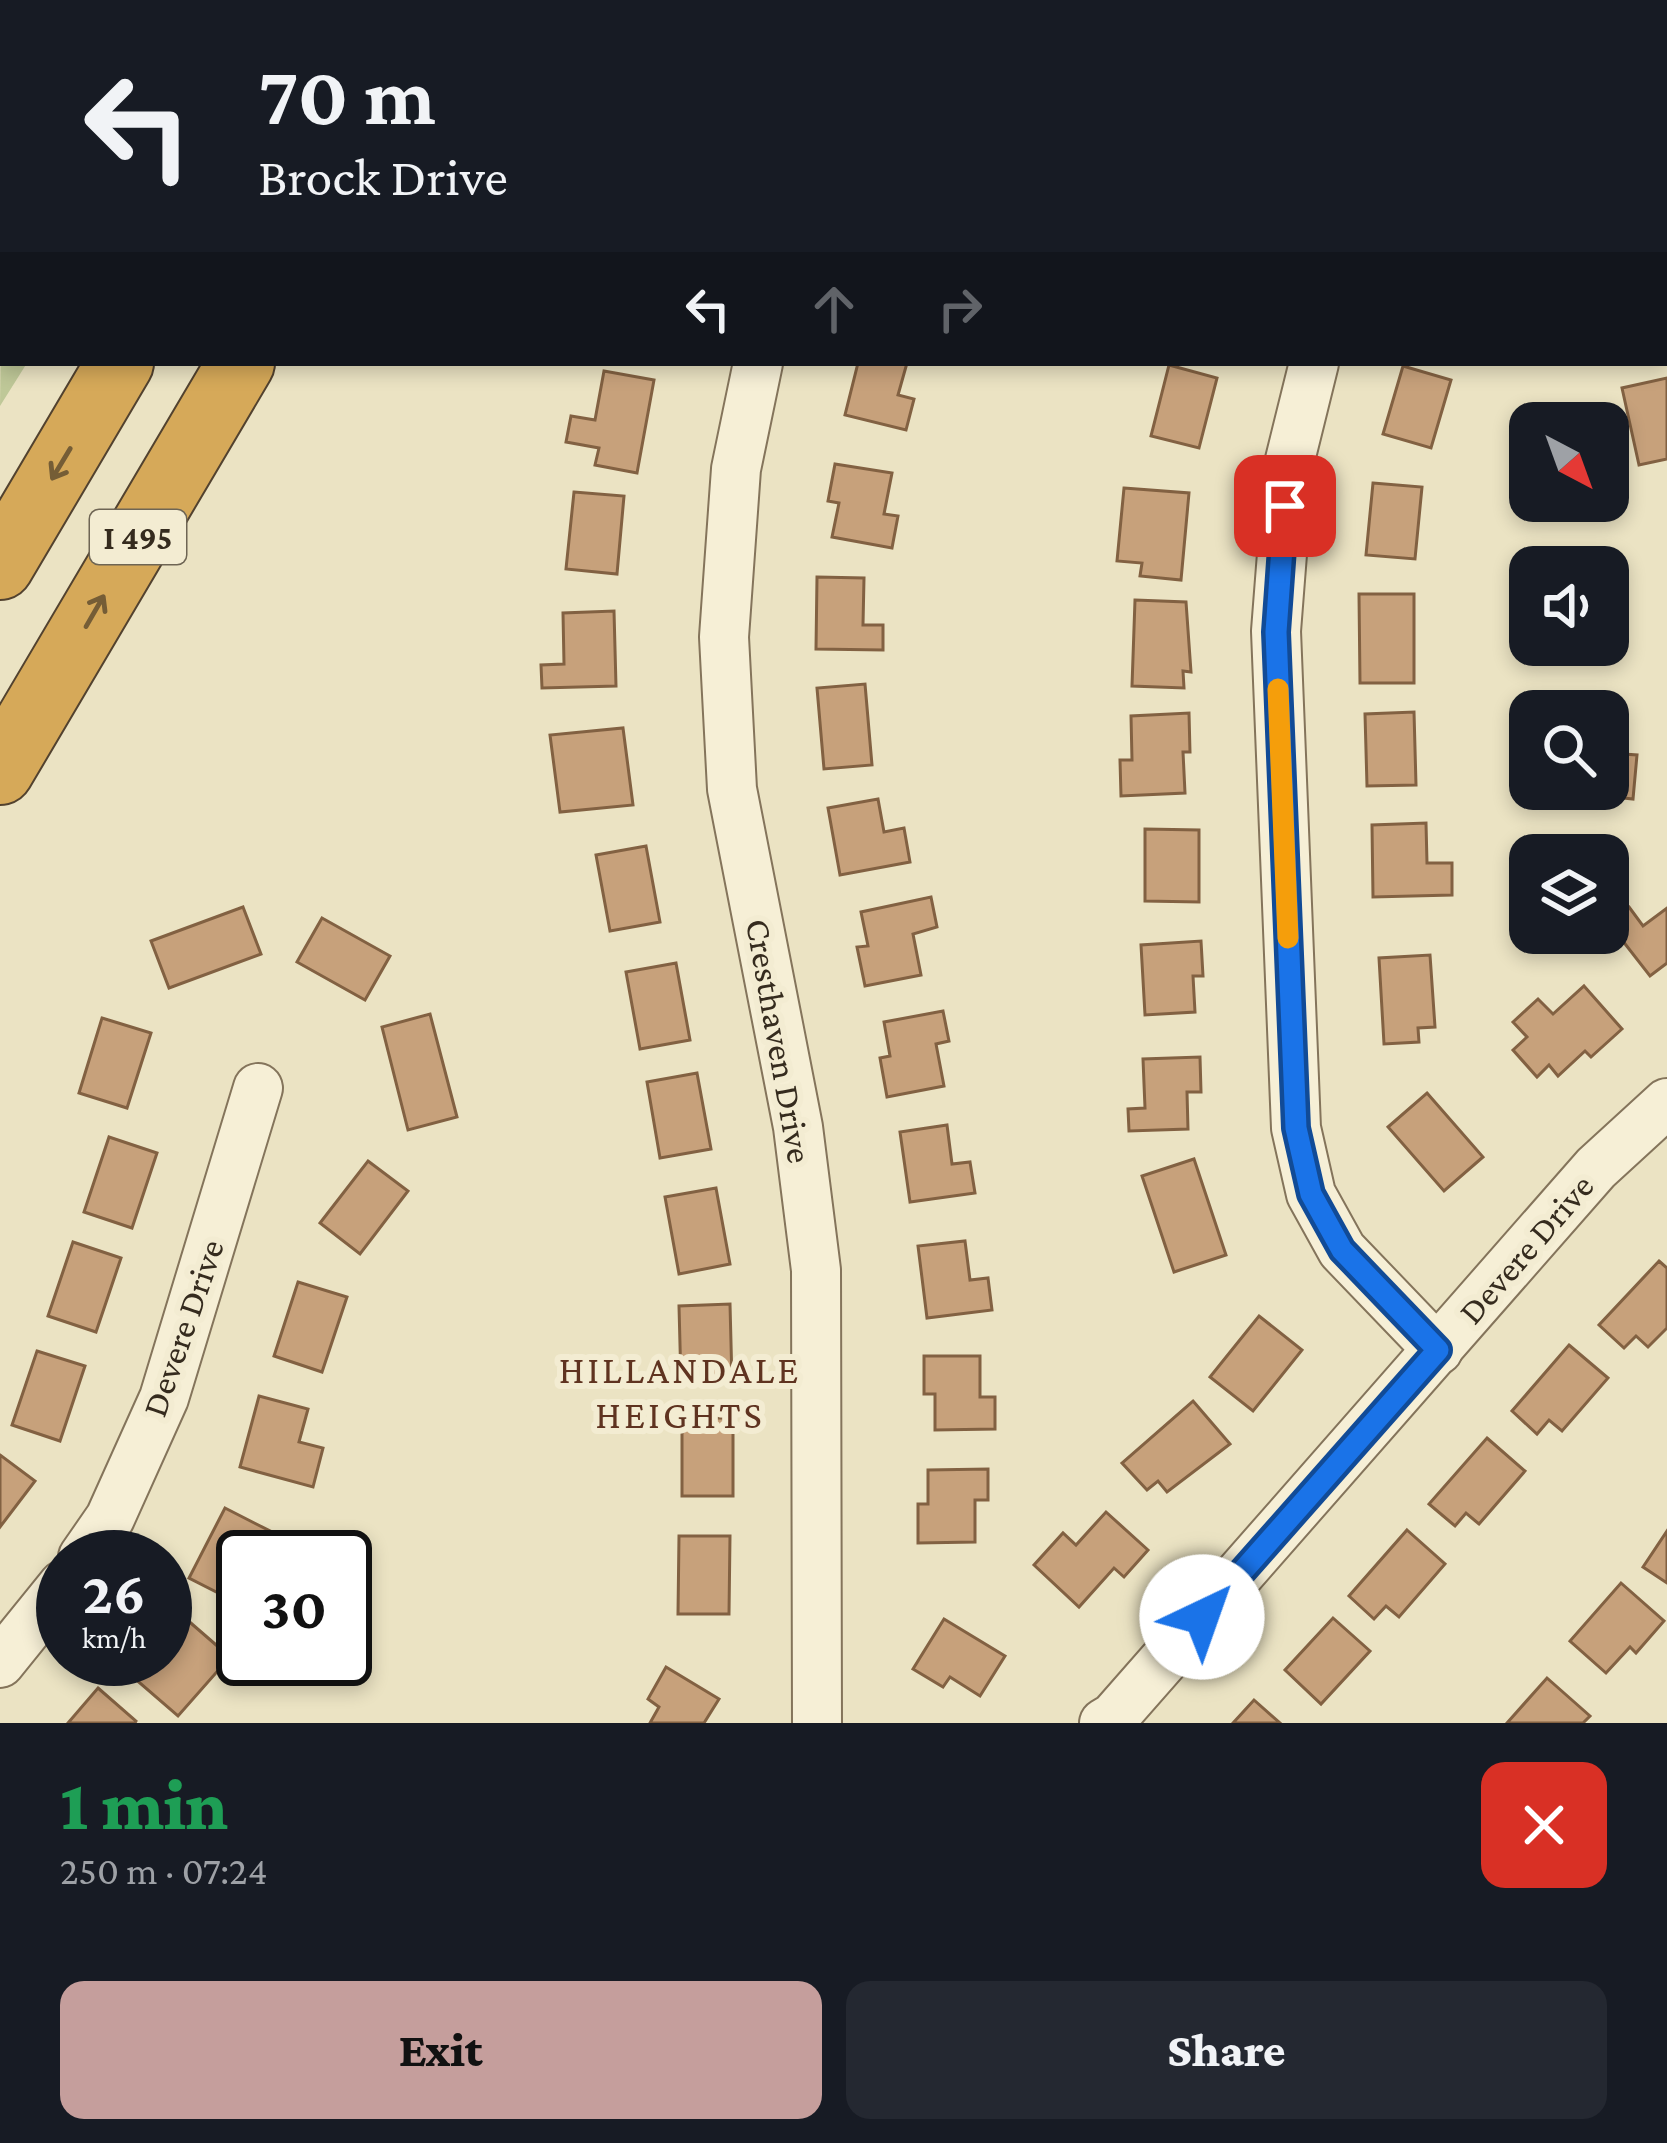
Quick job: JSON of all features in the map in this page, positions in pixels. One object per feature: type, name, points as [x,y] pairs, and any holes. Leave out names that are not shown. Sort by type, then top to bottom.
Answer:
[{"type":"highway","name":"I 495","points":[[0,566],[118,366]]},
{"type":"highway","name":"I 495","points":[[0,771],[239,366]]},
{"type":"street","name":"Cresthaven Drive","points":[[757,366],[736,469],[724,637],[732,789],[798,1126],[816,1270],[818,1723]]},
{"type":"street","points":[[1313,366],[1288,464],[1276,632],[1296,1128],[1311,1194],[1342,1250],[1438,1350]]},
{"type":"street","name":"Devere Drive","points":[[102,1530],[164,1398],[259,1088]]},
{"type":"street","name":"Devere Drive","points":[[1104,1723],[1596,1168],[1667,1103]]},
{"type":"street","points":[[0,1664],[36,1619]]},
{"type":"green space","points":[[1,366],[25,366],[0,406]]},
{"type":"building","points":[[857,366],[906,366],[898,395],[914,399],[906,430],[845,415]]},
{"type":"building","points":[[1169,366],[1217,378],[1199,448],[1151,436]]},
{"type":"building","points":[[1403,366],[1451,380],[1431,448],[1383,434]]},
{"type":"building","points":[[604,371],[654,380],[637,473],[595,465],[599,448],[566,442],[571,416],[595,420]]},
{"type":"building","points":[[1667,378],[1667,459],[1639,465],[1629,402],[1622,388]]},
{"type":"building","points":[[835,464],[892,473],[884,514],[898,516],[892,548],[832,537],[839,503],[828,501]]},
{"type":"building","points":[[1373,483],[1422,487],[1415,559],[1366,555]]},
{"type":"building","points":[[1124,488],[1189,493],[1181,580],[1140,576],[1142,563],[1117,561]]},
{"type":"building","points":[[574,492],[624,496],[617,574],[566,569]]},
{"type":"building","points":[[817,577],[864,578],[863,625],[883,625],[883,650],[816,649]]},
{"type":"building","points":[[1359,594],[1414,594],[1414,683],[1360,683]]},
{"type":"building","points":[[1135,600],[1186,602],[1191,672],[1183,671],[1184,688],[1132,686]]},
{"type":"building","points":[[614,611],[616,686],[542,688],[541,665],[564,664],[563,613]]},
{"type":"building","points":[[865,684],[872,765],[824,769],[817,688]]},
{"type":"building","points":[[1414,712],[1416,785],[1367,786],[1365,714]]},
{"type":"building","points":[[1189,713],[1190,752],[1183,752],[1185,793],[1121,796],[1120,760],[1132,760],[1131,716]]},
{"type":"building","points":[[623,728],[633,805],[560,812],[550,735]]},
{"type":"building","points":[[1629,754],[1637,755],[1633,799],[1629,799]]},
{"type":"building","points":[[878,799],[884,832],[904,828],[910,862],[840,875],[828,808]]},
{"type":"building","points":[[1426,823],[1427,863],[1452,863],[1452,895],[1373,897],[1372,825]]},
{"type":"building","points":[[1145,829],[1199,830],[1199,902],[1145,901]]},
{"type":"building","points":[[646,846],[660,922],[610,931],[596,855]]},
{"type":"building","points":[[931,897],[937,927],[913,934],[921,975],[865,986],[857,947],[868,946],[861,912]]},
{"type":"building","points":[[243,907],[261,954],[169,988],[151,941]]},
{"type":"building","points":[[1629,907],[1643,926],[1667,908],[1667,963],[1650,976],[1629,949]]},
{"type":"building","points":[[322,918],[390,956],[365,1000],[297,962]]},
{"type":"building","points":[[1201,941],[1203,976],[1193,976],[1195,1012],[1145,1015],[1141,945]]},
{"type":"building","points":[[1430,955],[1435,1027],[1418,1028],[1419,1042],[1384,1044],[1379,958]]},
{"type":"building","points":[[676,963],[690,1040],[640,1049],[626,972]]},
{"type":"building","points":[[1584,986],[1622,1029],[1591,1057],[1585,1051],[1558,1076],[1549,1065],[1537,1077],[1513,1050],[1527,1037],[1513,1022],[1538,999],[1553,1014]]},
{"type":"building","points":[[943,1011],[949,1041],[936,1044],[944,1086],[887,1097],[880,1058],[890,1056],[884,1022]]},
{"type":"building","points":[[430,1014],[457,1117],[408,1130],[382,1027]]},
{"type":"building","points":[[102,1018],[151,1033],[127,1108],[79,1093]]},
{"type":"building","points":[[1200,1057],[1201,1092],[1187,1092],[1188,1129],[1129,1131],[1128,1109],[1145,1108],[1143,1059]]},
{"type":"building","points":[[697,1073],[711,1149],[660,1158],[647,1082]]},
{"type":"building","points":[[1427,1093],[1483,1157],[1444,1191],[1388,1127]]},
{"type":"building","points":[[947,1125],[952,1164],[970,1162],[975,1193],[910,1202],[900,1132]]},
{"type":"building","points":[[109,1137],[157,1153],[132,1228],[84,1212]]},
{"type":"building","points":[[1194,1159],[1226,1255],[1174,1272],[1142,1176]]},
{"type":"building","points":[[368,1161],[408,1191],[360,1254],[320,1223]]},
{"type":"building","points":[[716,1188],[730,1264],[679,1274],[665,1197]]},
{"type":"building","points":[[965,1241],[970,1280],[988,1278],[992,1310],[927,1318],[918,1246]]},
{"type":"building","points":[[73,1242],[121,1258],[96,1332],[48,1316]]},
{"type":"building","points":[[1659,1261],[1667,1268],[1667,1328],[1648,1347],[1636,1336],[1624,1348],[1599,1325]]},
{"type":"building","points":[[298,1282],[347,1297],[322,1372],[274,1356]]},
{"type":"building","points":[[730,1304],[732,1382],[681,1383],[679,1306]]},
{"type":"building","points":[[1259,1316],[1302,1350],[1253,1411],[1210,1377]]},
{"type":"building","points":[[1569,1345],[1608,1378],[1562,1431],[1549,1420],[1537,1434],[1512,1411]]},
{"type":"building","points":[[37,1351],[85,1366],[60,1441],[12,1425]]},
{"type":"building","points":[[924,1356],[980,1356],[980,1397],[995,1397],[995,1429],[935,1430],[935,1394],[924,1394]]},
{"type":"building","points":[[259,1396],[308,1409],[299,1442],[323,1448],[313,1487],[240,1467]]},
{"type":"building","points":[[1193,1401],[1230,1444],[1167,1492],[1158,1481],[1147,1490],[1122,1463]]},
{"type":"building","points":[[682,1418],[733,1418],[733,1496],[682,1496]]},
{"type":"building","points":[[1487,1438],[1525,1471],[1479,1524],[1466,1513],[1455,1526],[1429,1504]]},
{"type":"building","points":[[0,1455],[35,1481],[0,1527]]},
{"type":"building","points":[[988,1469],[988,1500],[975,1500],[975,1542],[918,1543],[918,1504],[928,1504],[928,1470]]},
{"type":"building","points":[[225,1508],[268,1530],[216,1530],[216,1592],[192,1580]]},
{"type":"building","points":[[1106,1512],[1148,1550],[1124,1577],[1114,1568],[1079,1607],[1034,1565],[1063,1533],[1076,1545]]},
{"type":"building","points":[[1407,1530],[1445,1564],[1399,1617],[1386,1606],[1374,1619],[1349,1596]]},
{"type":"building","points":[[1667,1531],[1667,1583],[1643,1567]]},
{"type":"building","points":[[679,1536],[730,1536],[729,1614],[678,1614]]},
{"type":"building","points":[[1621,1583],[1664,1621],[1636,1653],[1630,1647],[1606,1673],[1570,1641]]},
{"type":"building","points":[[1333,1618],[1370,1651],[1321,1704],[1285,1670]]},
{"type":"building","points":[[944,1619],[1005,1656],[980,1696],[950,1677],[943,1687],[913,1669]]},
{"type":"building","points":[[192,1624],[216,1645],[216,1673],[178,1716],[143,1686],[192,1686]]},
{"type":"building","points":[[666,1667],[719,1699],[704,1723],[650,1723],[659,1707],[648,1699]]},
{"type":"building","points":[[1547,1678],[1590,1716],[1583,1723],[1507,1723]]},
{"type":"building","points":[[98,1688],[136,1721],[135,1723],[68,1723]]},
{"type":"building","points":[[1254,1700],[1280,1723],[1233,1723]]},
{"type":"slow traffic","points":[[1278,689],[1288,938]]},
{"type":"district","name":"HILLANDALE HEIGHTS","points":[[680,1392]]},
{"type":"route","points":[[1202,1617],[1438,1350],[1342,1250],[1311,1194],[1296,1128],[1276,632],[1285,506]]}]
